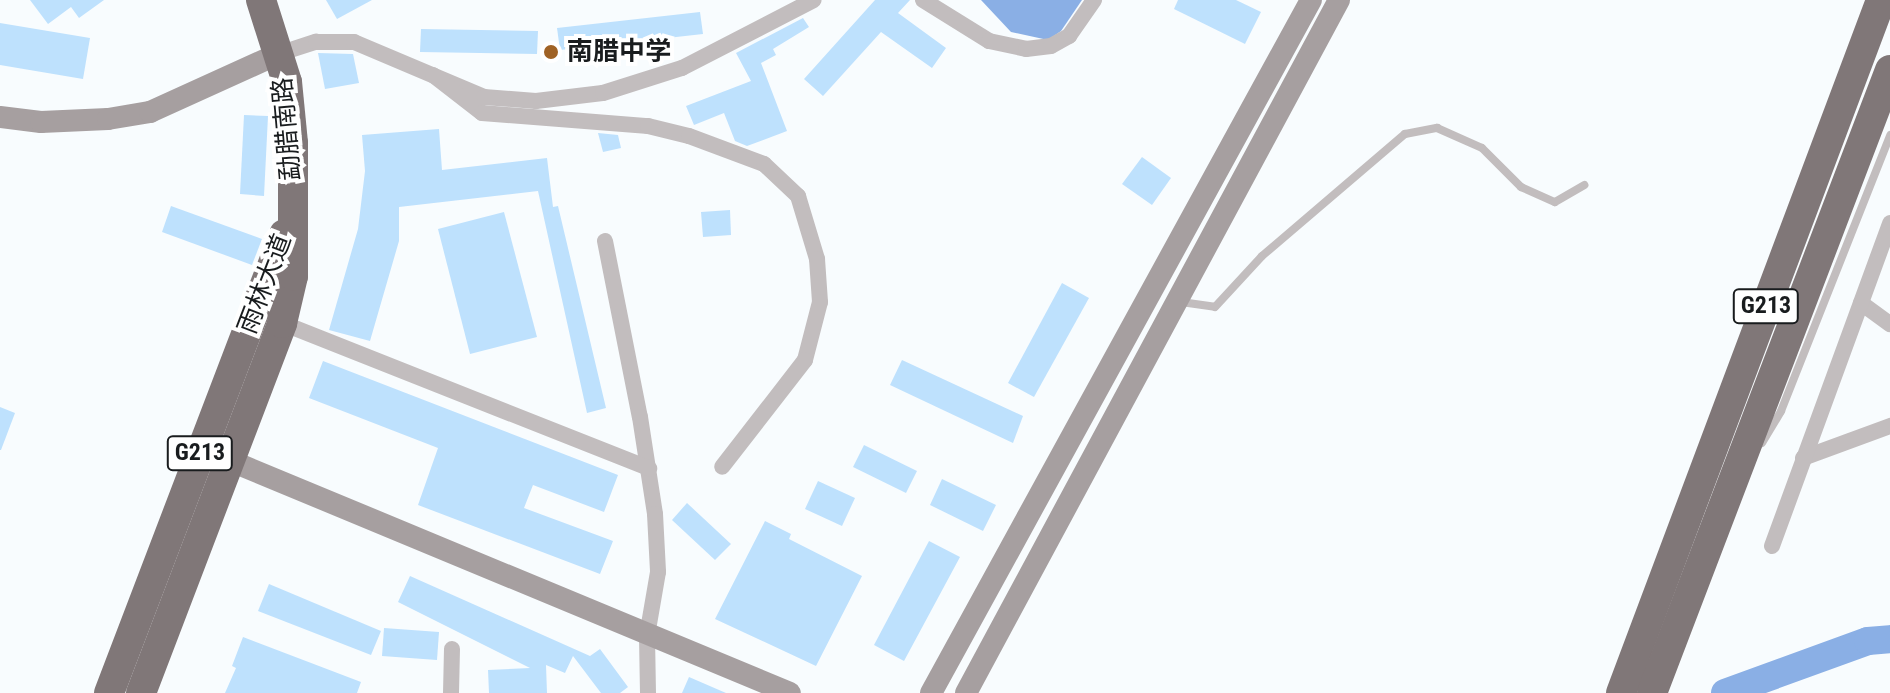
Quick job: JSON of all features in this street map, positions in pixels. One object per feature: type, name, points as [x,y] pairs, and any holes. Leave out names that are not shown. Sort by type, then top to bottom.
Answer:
[{"type":"highway","name":"勐腊南路","points":[[261,0],[287,82],[293,143],[291,214]]},
{"type":"highway","name":"G213","points":[[1652,693],[1665,618],[1881,0]]},
{"type":"highway","name":"G213","points":[[1621,693],[1665,618],[1725,501],[1890,70]]},
{"type":"highway","name":"雨林大道","points":[[141,693],[282,323],[293,276],[291,214]]},
{"type":"highway","name":"雨林大道","points":[[109,693],[291,214]]},
{"type":"street","points":[[0,117],[41,122],[108,119],[150,112],[278,54],[316,42],[354,42],[484,97],[536,101],[603,93],[682,68],[814,0]]},
{"type":"street","points":[[923,0],[989,41],[1026,49],[1051,46],[1069,36],[1094,0]]},
{"type":"street","points":[[931,693],[1311,0]]},
{"type":"street","points":[[966,693],[1339,0]]},
{"type":"street","points":[[433,75],[482,113],[648,126],[689,136],[764,164],[798,196],[817,259],[820,302],[805,360],[722,467]]},
{"type":"street","points":[[1223,160],[1245,172]]},
{"type":"street","points":[[1772,546],[1890,223]]},
{"type":"street","points":[[605,241],[649,468],[658,572],[647,636],[648,693]]},
{"type":"street","points":[[1861,303],[1890,324]]},
{"type":"street","points":[[282,323],[649,468]]},
{"type":"street","points":[[1803,458],[1890,426]]},
{"type":"street","points":[[231,461],[790,693]]},
{"type":"street","points":[[451,693],[452,649]]},
{"type":"lane","points":[[1176,301],[1215,307],[1262,256],[1405,134],[1437,128],[1482,148],[1521,187],[1555,202],[1584,185]]},
{"type":"lane","points":[[1725,501],[1781,411],[1890,135]]},
{"type":"water","points":[[981,0],[1082,0],[1061,31],[1048,40],[1011,32]]},
{"type":"building","points":[[30,0],[104,0],[79,18],[71,7],[48,24]]},
{"type":"building","points":[[326,0],[372,0],[337,19]]},
{"type":"building","points":[[875,0],[910,0],[898,13],[946,48],[932,68],[881,32],[823,96],[804,79]]},
{"type":"building","points":[[1178,0],[1236,0],[1261,12],[1245,44],[1174,9]]},
{"type":"building","points":[[700,12],[703,34],[560,50],[557,28]]},
{"type":"building","points":[[803,18],[809,27],[773,49],[776,55],[761,63],[787,131],[747,146],[735,141],[724,113],[694,125],[686,106],[751,81],[736,53]]},
{"type":"building","points":[[0,23],[90,38],[83,79],[0,65]]},
{"type":"building","points":[[421,29],[538,31],[537,54],[420,52]]},
{"type":"building","points":[[318,53],[353,54],[359,83],[325,89]]},
{"type":"building","points":[[244,115],[268,116],[264,196],[240,194]]},
{"type":"building","points":[[439,129],[442,170],[547,158],[553,207],[558,206],[606,408],[587,413],[538,191],[399,207],[399,241],[370,341],[329,330],[358,229],[365,171],[362,135]]},
{"type":"building","points":[[598,133],[618,135],[621,148],[603,152]]},
{"type":"building","points":[[1142,157],[1171,178],[1152,205],[1122,184]]},
{"type":"building","points":[[171,206],[262,239],[252,265],[162,232]]},
{"type":"building","points":[[730,210],[731,235],[703,237],[701,212]]},
{"type":"building","points":[[504,212],[537,337],[470,354],[438,229]]},
{"type":"building","points":[[1062,283],[1089,298],[1034,397],[1008,383]]},
{"type":"building","points":[[902,360],[1023,416],[1013,443],[890,385]]},
{"type":"building","points":[[323,361],[618,475],[604,512],[533,485],[524,508],[613,541],[600,574],[418,505],[438,448],[309,398]]},
{"type":"building","points":[[0,407],[15,413],[1,450],[0,450]]},
{"type":"building","points":[[864,445],[917,471],[906,493],[853,467]]},
{"type":"building","points":[[942,479],[996,505],[983,531],[930,505]]},
{"type":"building","points":[[818,481],[855,498],[842,526],[805,509]]},
{"type":"building","points":[[687,503],[731,544],[715,560],[672,520]]},
{"type":"building","points":[[765,521],[791,534],[789,539],[862,576],[816,666],[715,619]]},
{"type":"building","points":[[929,541],[960,557],[904,661],[874,645]]},
{"type":"building","points":[[410,576],[590,656],[600,649],[628,687],[620,693],[601,693],[573,656],[565,673],[546,665],[547,693],[489,693],[488,670],[530,668],[398,602]]},
{"type":"building","points":[[269,584],[381,631],[371,655],[258,611]]},
{"type":"building","points":[[384,628],[439,632],[437,660],[382,656]]},
{"type":"building","points":[[243,637],[361,682],[357,693],[225,693],[236,668],[232,666]]},
{"type":"building","points":[[689,677],[726,693],[682,693]]},
{"type":"waterway","points":[[1725,693],[1868,641],[1890,639]]},
{"type":"place","name":"南腊中学","points":[[551,52]]}]
